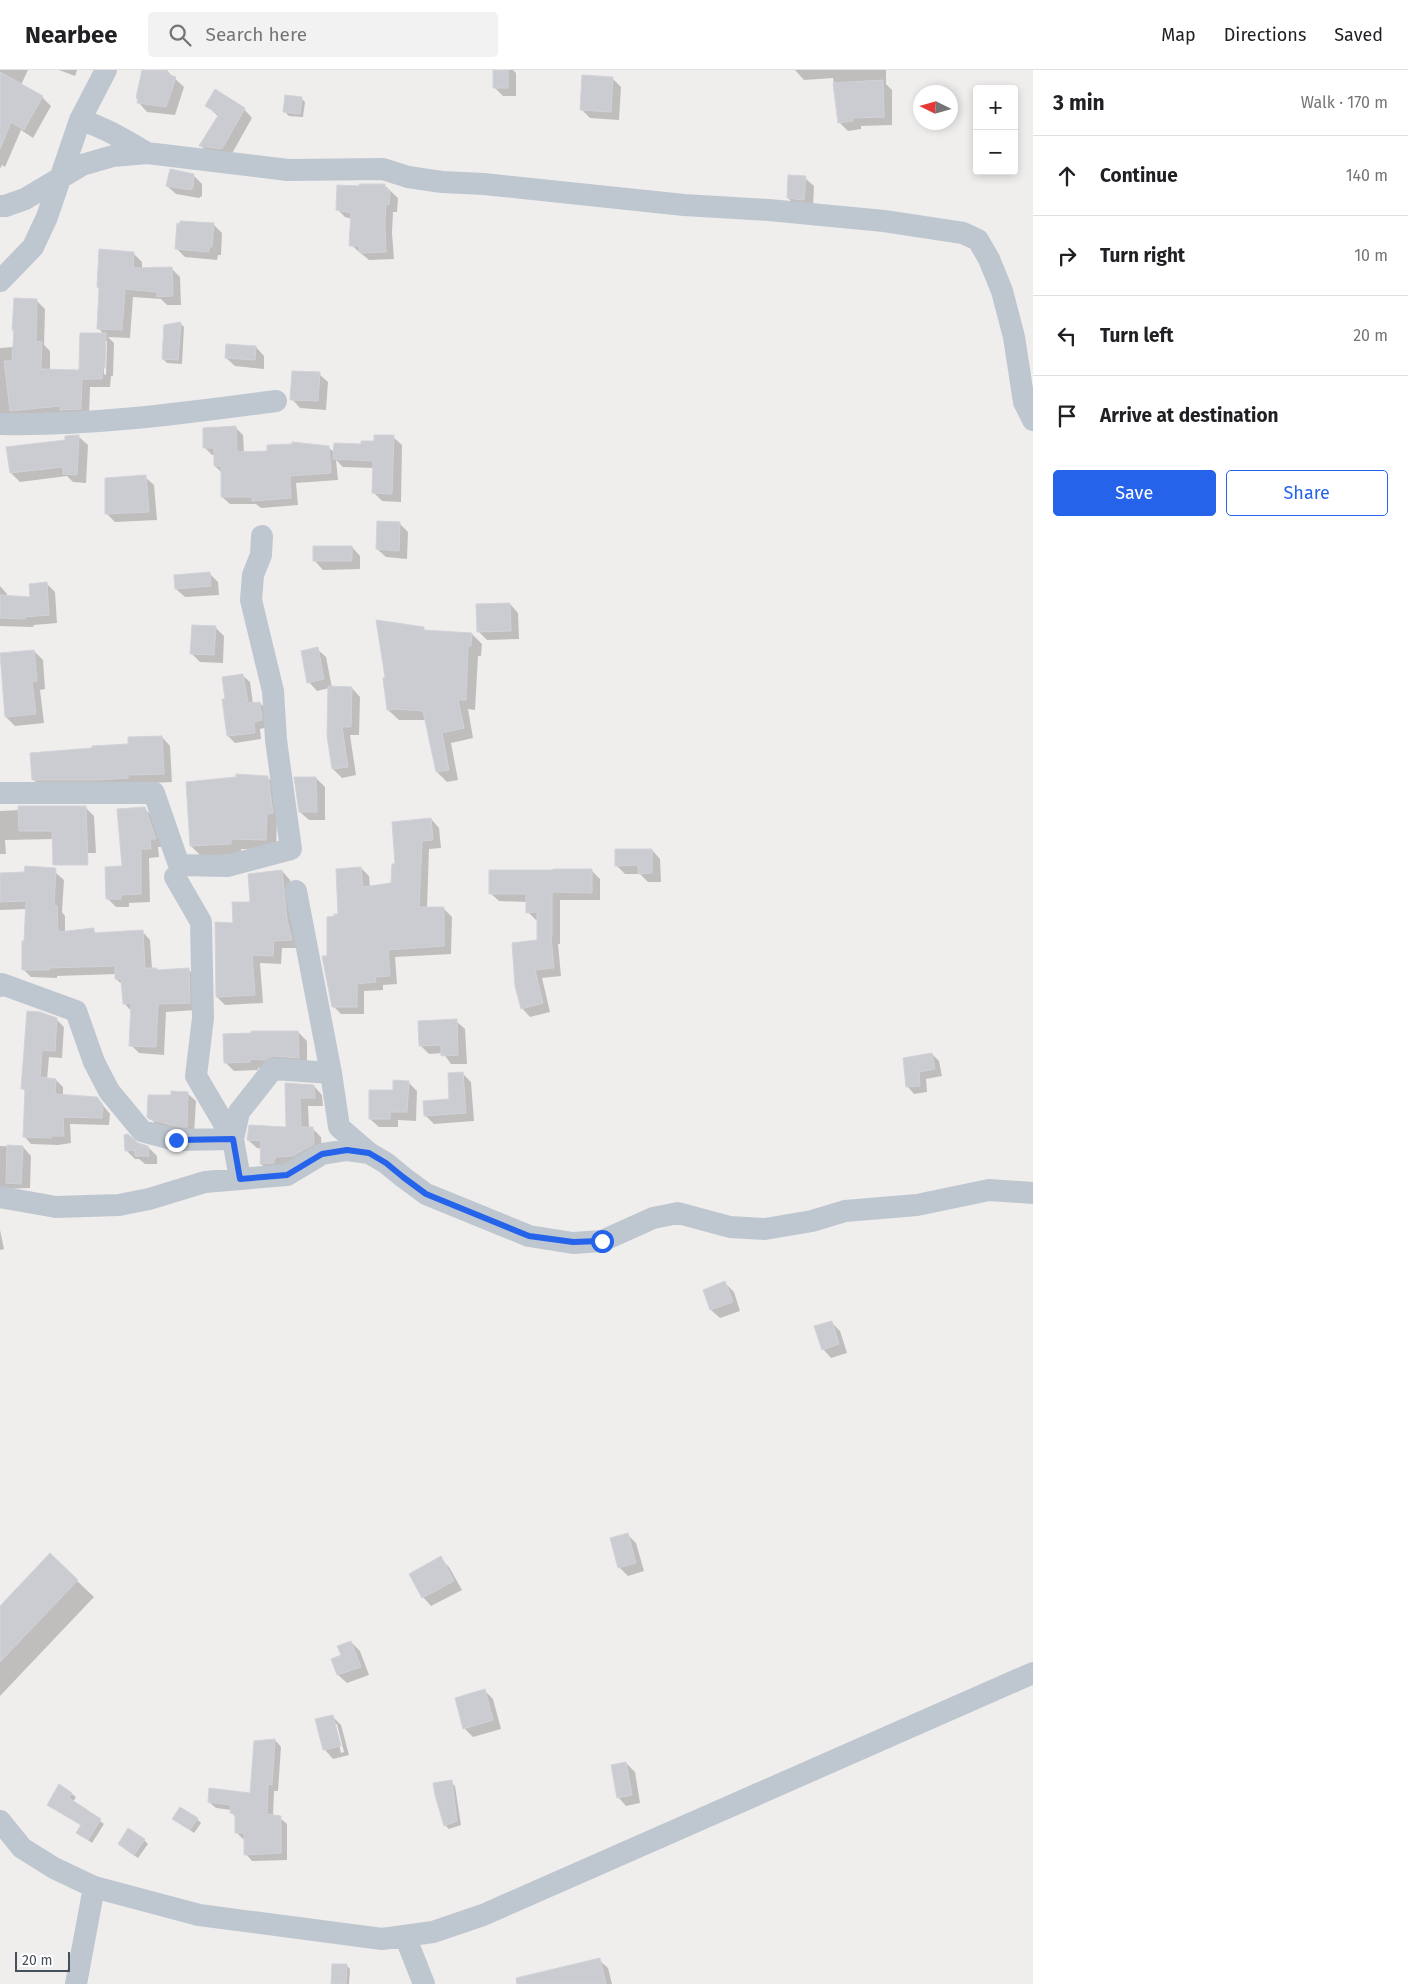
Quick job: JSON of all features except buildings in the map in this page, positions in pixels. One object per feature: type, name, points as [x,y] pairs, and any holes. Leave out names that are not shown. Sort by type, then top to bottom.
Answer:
[{"type":"street","points":[[0,280],[33,247],[47,217],[58,180],[80,120],[106,70]]},
{"type":"street","points":[[80,120],[111,132],[146,153]]},
{"type":"street","points":[[0,206],[5,206],[25,198],[82,165],[112,156],[146,153],[288,170],[383,169],[408,177],[442,182],[503,186],[684,205],[769,210],[884,221],[964,233],[978,240],[989,259],[1002,291],[1014,337],[1024,402],[1033,420]]},
{"type":"street","points":[[0,424],[42,425],[139,417],[276,401]]},
{"type":"street","points":[[0,793],[154,793],[179,865],[227,866],[291,849],[276,740],[273,691],[251,600],[253,575],[261,555],[262,536]]},
{"type":"street","points":[[176,876],[201,922],[203,1018],[196,1076],[233,1139]]},
{"type":"street","points":[[296,891],[331,1074],[339,1127],[369,1153],[386,1163],[426,1194],[529,1236],[573,1242],[602,1241],[653,1218],[678,1213],[730,1228],[765,1229],[812,1221],[844,1211],[917,1205],[988,1190],[1033,1193]]},
{"type":"street","points":[[0,986],[2,984],[76,1011],[94,1062],[109,1091],[142,1131],[176,1140],[233,1139]]},
{"type":"street","points":[[240,1179],[233,1139],[238,1112],[273,1069],[331,1074]]},
{"type":"street","points":[[0,1197],[56,1207],[119,1205],[149,1199],[205,1182],[287,1175],[322,1154],[347,1150],[369,1153]]},
{"type":"street","points":[[0,1821],[22,1848],[54,1868],[94,1887],[199,1915],[382,1939],[433,1932],[483,1915],[1033,1672]]},
{"type":"street","points":[[76,1984],[94,1887]]},
{"type":"street","points":[[405,1936],[424,1984]]},
{"type":"route","points":[[176,1140],[233,1139],[240,1179],[287,1175],[322,1154],[347,1150],[369,1153],[386,1163],[426,1194],[529,1236],[573,1242],[602,1241]]}]
